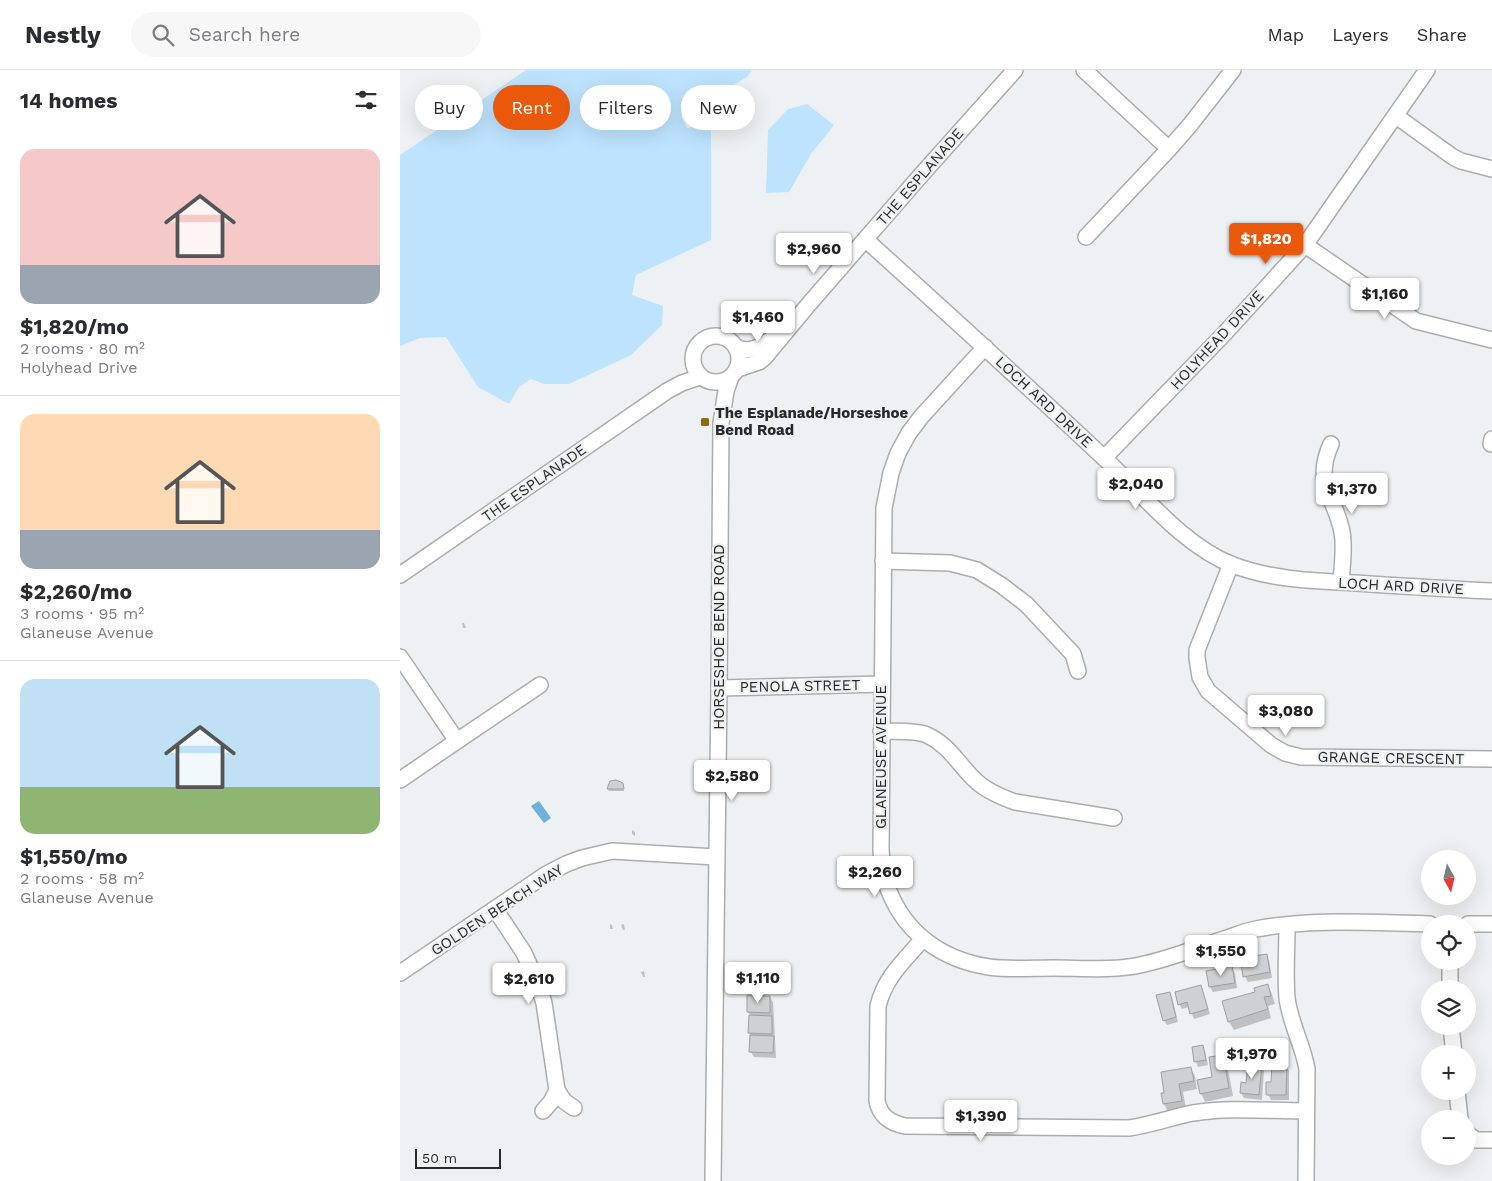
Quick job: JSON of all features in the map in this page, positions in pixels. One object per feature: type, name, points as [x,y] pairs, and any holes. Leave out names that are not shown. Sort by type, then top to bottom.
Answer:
[{"type":"street","name":"THE ESPLANADE","points":[[734,373],[765,358],[922,174],[1015,70]]},
{"type":"street","points":[[1084,70],[1168,150]]},
{"type":"street","points":[[1086,237],[1168,150],[1233,70]]},
{"type":"street","name":"HOLYHEAD DRIVE","points":[[1104,458],[1225,333],[1305,245],[1427,70]]},
{"type":"street","points":[[1396,116],[1453,157],[1492,169]]},
{"type":"street","name":"LOCH ARD DRIVE","points":[[866,240],[985,347],[1195,545],[1231,564],[1286,579],[1492,591]]},
{"type":"street","points":[[1305,245],[1416,321],[1492,340]]},
{"type":"street","name":"THE ESPLANADE","points":[[736,347],[742,350],[754,349],[787,331]]},
{"type":"street","points":[[716,336],[725,338],[736,347],[739,353],[734,373],[725,380],[706,380],[694,367],[692,357],[696,346],[702,340],[716,336]]},
{"type":"street","name":"GLANEUSE AVENUE","points":[[985,347],[909,434],[898,453],[891,472],[886,499],[883,561],[881,850],[883,871],[888,890],[897,908],[922,940],[952,956],[989,967],[1106,968],[1139,965],[1168,958],[1255,929],[1309,923],[1421,924]]},
{"type":"street","name":"THE ESPLANADE","points":[[667,392],[692,357]]},
{"type":"street","name":"HORSESHOE BEND ROAD","points":[[720,423],[724,397],[734,373]]},
{"type":"street","name":"THE ESPLANADE","points":[[400,575],[667,392],[682,383],[706,380]]},
{"type":"street","name":"HORSESHOE BEND ROAD","points":[[706,380],[716,395],[720,423],[713,1181]]},
{"type":"street","points":[[1491,444],[1492,439]]},
{"type":"street","points":[[1331,444],[1325,457],[1323,470],[1328,496],[1342,530],[1341,582]]},
{"type":"street","points":[[883,561],[950,563],[977,570],[1026,604],[1073,654],[1078,671]]},
{"type":"street","name":"GRANGE CRESCENT","points":[[1231,564],[1197,650],[1198,667],[1208,691],[1271,745],[1285,753],[1301,757],[1492,759]]},
{"type":"street","points":[[400,657],[457,741]]},
{"type":"street","name":"PENOLA STREET","points":[[719,688],[882,684]]},
{"type":"street","points":[[400,780],[540,685]]},
{"type":"street","points":[[881,731],[925,734],[949,750],[975,780],[1000,797],[1015,802],[1114,818]]},
{"type":"street","name":"GOLDEN BEACH WAY","points":[[400,973],[566,864],[612,851],[716,857]]},
{"type":"street","points":[[495,909],[524,953],[538,984],[545,1011],[557,1090],[564,1101],[574,1108]]},
{"type":"street","points":[[1476,924],[1492,924]]},
{"type":"street","points":[[1287,925],[1287,998],[1305,1056],[1307,1069],[1306,1181]]},
{"type":"street","points":[[922,940],[888,980],[882,991],[878,1006],[877,1100],[879,1109],[885,1118],[893,1124],[905,1126],[1129,1128],[1194,1113],[1306,1111]]},
{"type":"street","points":[[543,1111],[552,1102],[557,1090]]},
{"type":"street","points":[[1476,1140],[1492,1140]]},
{"type":"shaded area","points":[[526,70],[752,70],[747,77],[733,85],[681,85],[681,130],[711,130],[711,240],[636,275],[632,295],[663,306],[662,325],[631,355],[569,384],[544,384],[531,379],[519,387],[509,404],[478,387],[446,337],[420,338],[400,346],[400,155],[437,130],[483,130],[483,99],[493,92],[493,130],[570,130],[570,85],[504,85]]},
{"type":"shaded area","points":[[807,104],[834,125],[811,154],[789,192],[766,193],[768,130],[788,109]]},
{"type":"shaded area","points":[[539,801],[551,818],[544,823],[531,806]]},
{"type":"building","points":[[616,780],[623,783],[624,789],[607,789],[610,781]]},
{"type":"building","points":[[1267,954],[1270,972],[1243,977],[1241,963],[1254,961],[1253,956]]},
{"type":"building","points":[[1232,966],[1235,983],[1209,987],[1206,971]]},
{"type":"building","points":[[1268,984],[1271,996],[1264,997],[1268,1009],[1228,1022],[1222,1001],[1255,992],[1254,988]]},
{"type":"building","points":[[1201,985],[1208,1009],[1190,1014],[1187,1002],[1178,1005],[1175,992]]},
{"type":"building","points":[[1170,992],[1176,1017],[1163,1021],[1156,995]]},
{"type":"building","points":[[747,995],[770,996],[770,1013],[747,1012]]},
{"type":"building","points":[[749,1015],[772,1016],[772,1034],[748,1033]]},
{"type":"building","points":[[750,1035],[774,1036],[773,1053],[749,1052]]},
{"type":"building","points":[[1203,1045],[1206,1060],[1194,1062],[1192,1047]]},
{"type":"building","points":[[1223,1055],[1229,1088],[1200,1094],[1197,1080],[1212,1077],[1209,1057]]},
{"type":"building","points":[[1248,1064],[1262,1065],[1259,1095],[1240,1093],[1241,1082],[1246,1083]]},
{"type":"building","points":[[1272,1064],[1287,1064],[1286,1095],[1266,1095],[1266,1082],[1271,1082]]},
{"type":"building","points":[[1191,1067],[1194,1081],[1179,1084],[1182,1101],[1163,1104],[1161,1093],[1164,1093],[1161,1072]]},
{"type":"place","name":"The Esplanade/Horseshoe Bend Road","points":[[705,422]]}]
